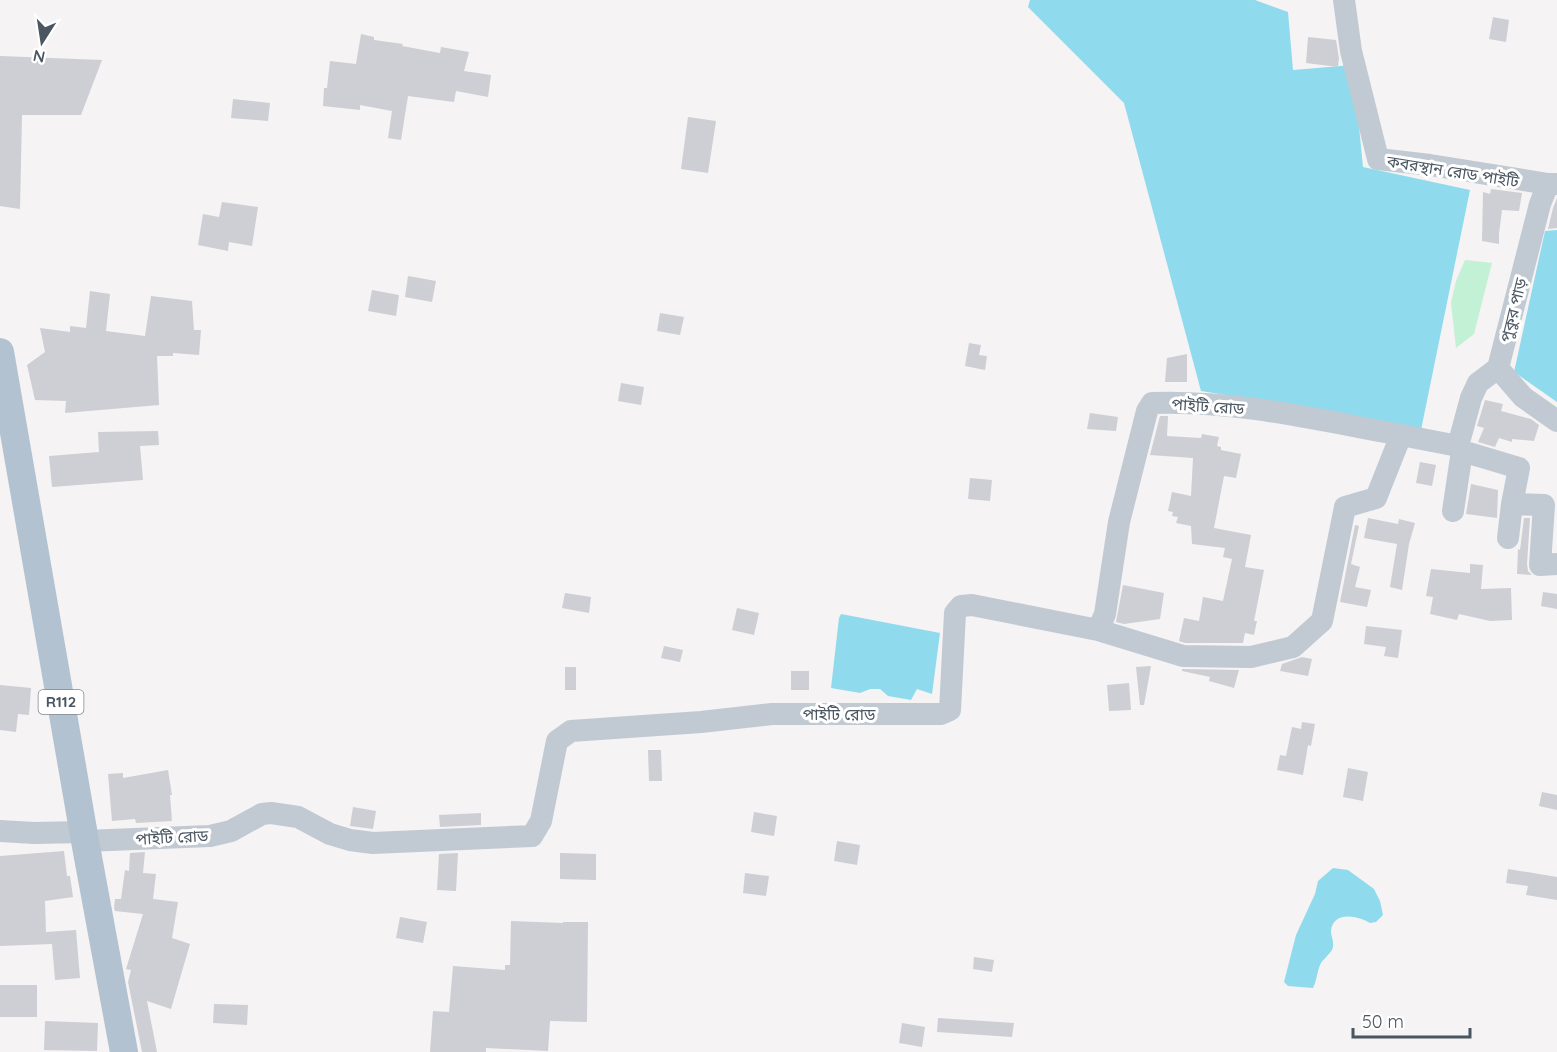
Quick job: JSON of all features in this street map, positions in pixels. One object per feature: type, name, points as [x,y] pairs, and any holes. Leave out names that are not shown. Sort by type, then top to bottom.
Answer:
[{"type":"main road","name":"R112","points":[[0,352],[84,837],[124,1052]]},
{"type":"street","name":"কবরস্থান রোড পাইটি","points":[[1344,0],[1351,51],[1377,159],[1552,184]]},
{"type":"street","name":"পুকুর পাড়","points":[[1498,368],[1540,204],[1552,184]]},
{"type":"street","points":[[1453,511],[1460,448],[1471,398],[1478,383],[1498,368],[1523,397],[1557,421]]},
{"type":"street","name":"পাইটি রোড","points":[[84,837],[210,836],[231,831],[262,814],[271,813],[298,817],[330,834],[373,843],[531,836],[541,821],[557,741],[571,731],[701,722],[772,714],[941,714],[950,710],[955,613],[961,606],[972,605],[1098,630],[1105,614],[1119,522],[1147,411],[1152,404],[1179,402],[1242,407],[1401,435]]},
{"type":"street","points":[[1098,630],[1183,656],[1251,657],[1293,647],[1322,621],[1346,507],[1376,498],[1401,435],[1460,448],[1519,468],[1508,538]]},
{"type":"street","points":[[1512,504],[1544,505],[1540,565],[1557,564]]},
{"type":"street","points":[[0,831],[84,837]]},
{"type":"green space","points":[[1465,260],[1492,263],[1474,334],[1456,348],[1451,303],[1456,281]]},
{"type":"water","points":[[1030,0],[1255,0],[1288,12],[1293,70],[1353,65],[1363,167],[1470,190],[1421,430],[1325,411],[1201,391],[1124,103],[1028,7]]},
{"type":"water","points":[[1557,230],[1557,402],[1514,372],[1545,231]]},
{"type":"water","points":[[841,614],[940,633],[932,694],[917,689],[911,700],[888,696],[880,689],[870,689],[860,693],[831,688]]},
{"type":"water","points":[[1333,868],[1348,870],[1374,889],[1383,915],[1376,922],[1370,923],[1353,917],[1341,917],[1336,920],[1331,931],[1332,950],[1320,965],[1313,988],[1288,986],[1284,982],[1296,935],[1315,894],[1318,881]]},
{"type":"building","points":[[1493,17],[1509,20],[1506,42],[1489,39]]},
{"type":"building","points":[[361,34],[374,37],[374,40],[440,53],[441,47],[469,52],[464,71],[491,75],[488,97],[456,91],[454,102],[408,96],[401,140],[388,138],[392,111],[360,105],[360,110],[323,106],[330,61],[356,64]]},
{"type":"building","points":[[1308,37],[1336,40],[1338,67],[1306,63]]},
{"type":"building","points":[[0,56],[102,60],[81,115],[22,115],[20,209],[0,206]]},
{"type":"building","points":[[233,99],[270,103],[268,121],[231,118]]},
{"type":"building","points":[[688,117],[716,121],[708,173],[681,169]]},
{"type":"building","points":[[1491,189],[1522,193],[1519,211],[1502,210],[1499,244],[1482,241],[1483,192],[1490,194]]},
{"type":"building","points":[[1557,198],[1557,228],[1548,229],[1553,208]]},
{"type":"building","points":[[222,202],[258,207],[252,246],[229,242],[228,251],[198,245],[203,214],[219,217]]},
{"type":"building","points":[[408,276],[436,281],[432,302],[405,297]]},
{"type":"building","points":[[372,290],[399,295],[396,316],[368,311]]},
{"type":"building","points":[[90,291],[110,294],[106,331],[145,336],[151,296],[192,301],[194,330],[201,330],[199,355],[173,353],[173,356],[157,356],[159,405],[65,413],[66,401],[35,400],[27,365],[45,352],[40,328],[70,332],[70,326],[86,328]]},
{"type":"building","points":[[660,313],[684,317],[680,335],[657,331]]},
{"type":"building","points":[[969,343],[981,345],[979,355],[987,356],[985,370],[965,366]]},
{"type":"building","points":[[1187,354],[1187,382],[1165,382],[1167,358]]},
{"type":"building","points":[[621,383],[644,387],[641,405],[618,401]]},
{"type":"building","points":[[1485,400],[1503,404],[1501,411],[1531,419],[1539,425],[1534,441],[1512,439],[1512,442],[1499,438],[1495,447],[1478,442],[1484,428],[1477,426]]},
{"type":"building","points":[[1090,413],[1118,417],[1116,431],[1087,429]]},
{"type":"building","points":[[1160,416],[1168,416],[1167,436],[1201,438],[1202,434],[1219,437],[1217,446],[1221,447],[1221,450],[1241,454],[1236,478],[1224,476],[1214,528],[1251,535],[1245,567],[1264,570],[1254,621],[1257,621],[1254,635],[1245,633],[1243,643],[1185,643],[1179,641],[1184,618],[1199,621],[1203,597],[1223,601],[1232,559],[1223,557],[1225,548],[1192,544],[1191,526],[1176,523],[1178,517],[1172,516],[1173,512],[1168,511],[1172,492],[1191,496],[1193,458],[1150,455]]},
{"type":"building","points":[[158,431],[159,445],[140,446],[143,480],[52,487],[49,456],[99,452],[98,432]]},
{"type":"building","points":[[1420,462],[1436,465],[1432,486],[1416,483]]},
{"type":"building","points":[[970,478],[992,480],[990,501],[968,499]]},
{"type":"building","points":[[1471,484],[1498,490],[1497,518],[1466,514]]},
{"type":"building","points":[[1368,518],[1398,524],[1399,519],[1415,523],[1409,544],[1402,590],[1390,587],[1397,544],[1364,538]]},
{"type":"building","points":[[1524,518],[1530,518],[1527,564],[1528,571],[1532,575],[1517,574],[1518,549],[1520,550]]},
{"type":"building","points":[[1355,525],[1359,526],[1351,564],[1360,567],[1355,587],[1371,590],[1367,607],[1340,602]]},
{"type":"building","points":[[1470,564],[1483,565],[1481,589],[1511,588],[1512,620],[1490,621],[1459,614],[1457,620],[1430,614],[1433,597],[1426,596],[1431,569],[1470,573]]},
{"type":"building","points":[[1123,585],[1164,593],[1160,619],[1124,624],[1116,622]]},
{"type":"building","points":[[1543,592],[1557,594],[1557,609],[1541,606]]},
{"type":"building","points":[[565,593],[591,597],[589,613],[562,608]]},
{"type":"building","points":[[737,608],[759,613],[754,635],[732,630]]},
{"type":"building","points":[[1366,626],[1402,630],[1398,658],[1384,656],[1386,647],[1364,644]]},
{"type":"building","points":[[664,646],[683,650],[680,662],[661,658]]},
{"type":"building","points":[[1302,657],[1312,659],[1308,676],[1280,671],[1282,664]]},
{"type":"building","points":[[1151,666],[1144,705],[1140,705],[1136,667]]},
{"type":"building","points":[[565,667],[576,667],[576,690],[565,690]]},
{"type":"building","points":[[1182,669],[1239,670],[1234,688],[1209,681],[1210,677],[1182,671]]},
{"type":"building","points":[[791,671],[809,671],[809,690],[791,690]]},
{"type":"building","points":[[1129,683],[1131,710],[1109,711],[1107,685]]},
{"type":"building","points":[[0,685],[31,688],[29,715],[18,714],[16,732],[0,730]]},
{"type":"building","points":[[1302,722],[1315,724],[1311,746],[1308,745],[1303,775],[1277,770],[1280,755],[1286,756],[1292,727],[1301,729]]},
{"type":"building","points":[[648,750],[661,750],[662,781],[649,781]]},
{"type":"building","points":[[1348,768],[1368,772],[1363,801],[1343,797]]},
{"type":"building","points":[[168,770],[172,795],[170,795],[172,821],[136,823],[135,819],[112,821],[108,774],[123,773],[123,778]]},
{"type":"building","points":[[1542,792],[1557,795],[1557,810],[1539,806]]},
{"type":"building","points":[[353,807],[376,811],[373,829],[350,826]]},
{"type":"building","points":[[754,812],[777,816],[774,836],[751,832]]},
{"type":"building","points":[[481,813],[481,825],[440,827],[439,815]]},
{"type":"building","points":[[837,841],[860,845],[857,865],[834,861]]},
{"type":"building","points":[[64,851],[67,876],[70,876],[73,897],[45,901],[46,932],[76,930],[80,978],[55,980],[52,944],[0,946],[0,856]]},
{"type":"building","points":[[145,852],[143,873],[156,874],[153,899],[178,902],[172,938],[190,944],[171,1009],[147,1001],[157,1052],[142,1052],[128,982],[131,970],[126,969],[143,914],[115,911],[114,908],[115,899],[121,899],[125,870],[129,871],[130,853]]},
{"type":"building","points":[[458,853],[456,891],[437,890],[439,854]]},
{"type":"building","points":[[560,853],[596,854],[596,880],[560,879]]},
{"type":"building","points":[[1508,869],[1557,877],[1557,900],[1526,895],[1528,886],[1506,883]]},
{"type":"building","points":[[745,873],[769,876],[766,896],[743,893]]},
{"type":"building","points":[[400,917],[427,922],[423,943],[396,938]]},
{"type":"building","points":[[511,921],[588,922],[587,1022],[550,1021],[548,1051],[486,1048],[486,1052],[430,1052],[433,1011],[449,1012],[453,966],[505,970],[505,965],[510,965]]},
{"type":"building","points":[[974,957],[994,960],[992,972],[973,969]]},
{"type":"building","points":[[0,985],[37,985],[37,1017],[0,1017]]},
{"type":"building","points":[[214,1004],[248,1005],[247,1025],[213,1023]]},
{"type":"building","points":[[938,1018],[1014,1023],[1012,1037],[937,1032]]},
{"type":"building","points":[[45,1021],[98,1023],[97,1051],[44,1050]]},
{"type":"building","points":[[902,1023],[925,1027],[922,1047],[899,1043]]}]
